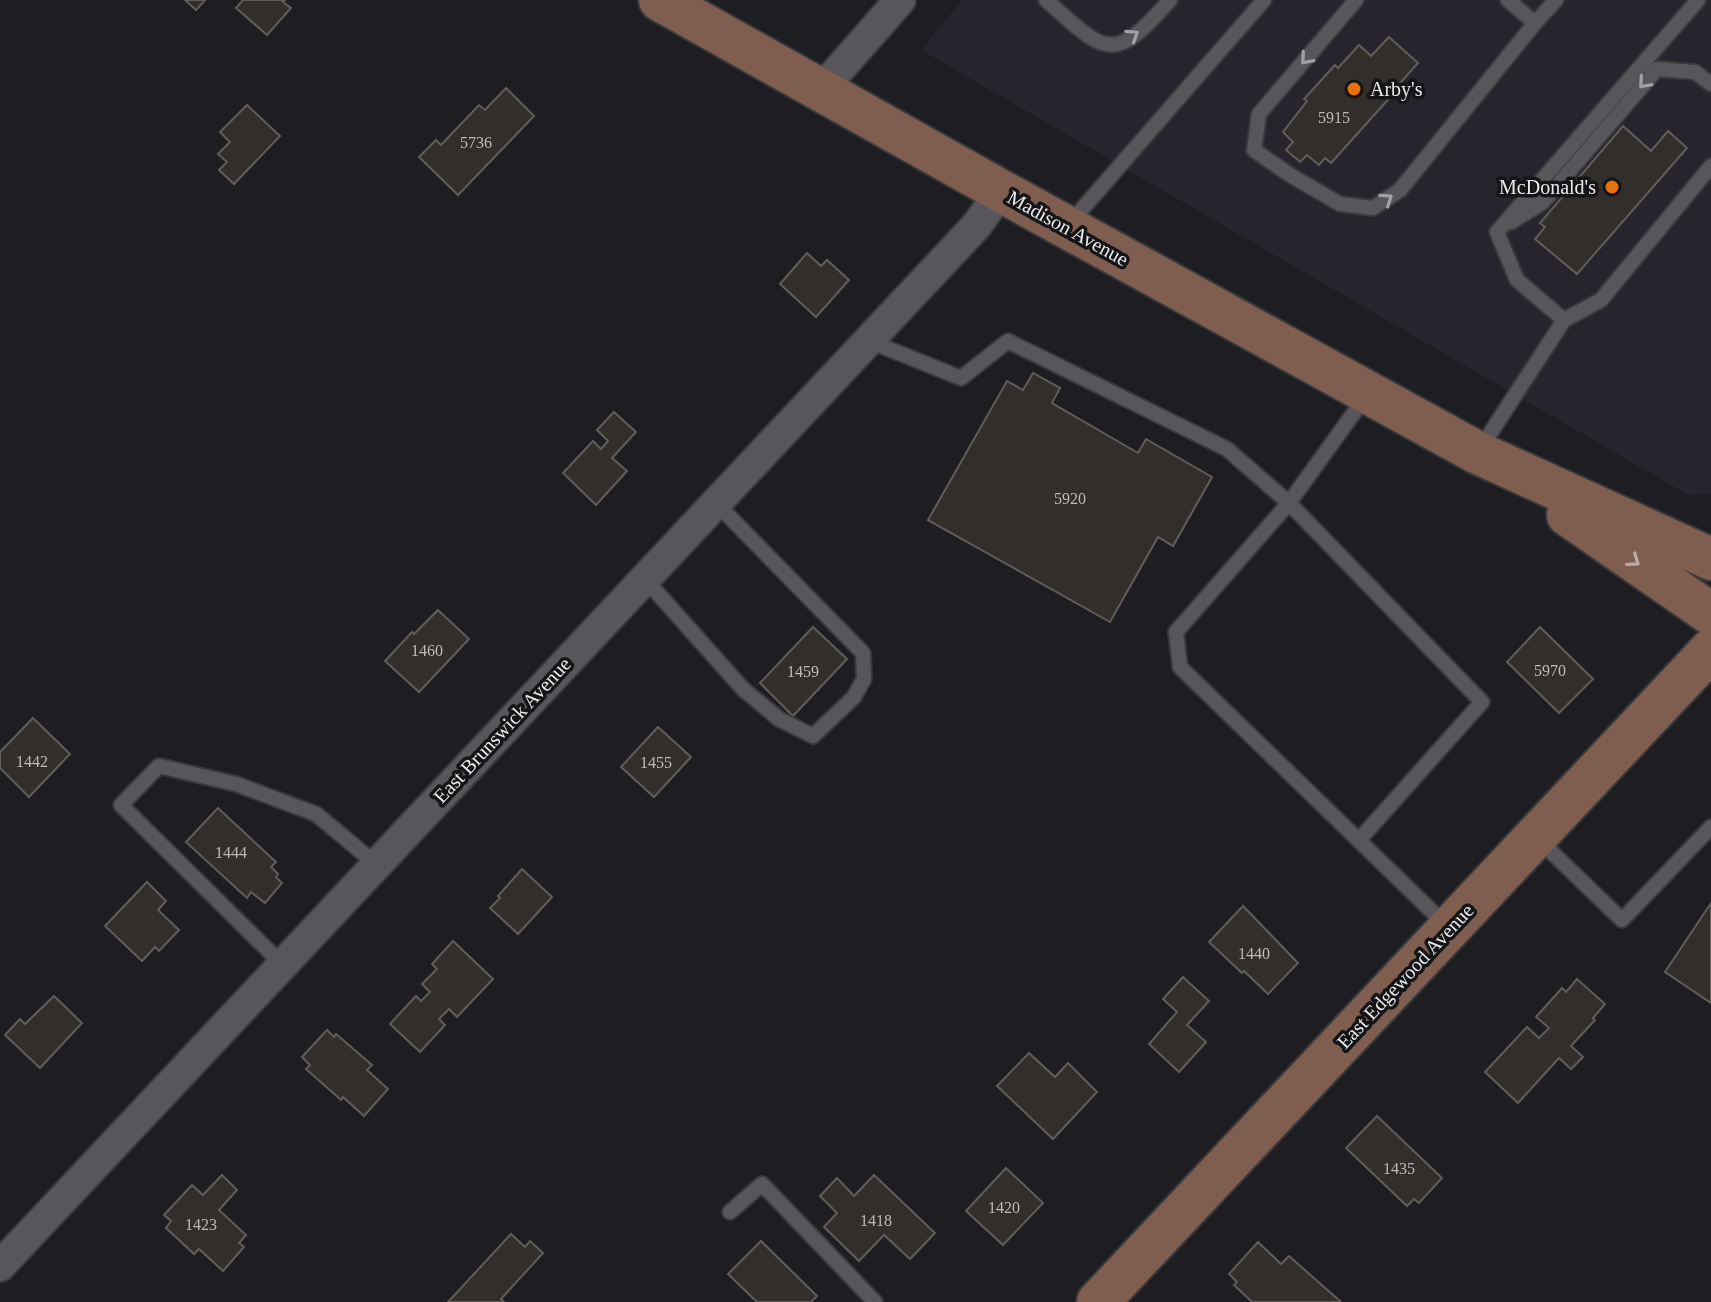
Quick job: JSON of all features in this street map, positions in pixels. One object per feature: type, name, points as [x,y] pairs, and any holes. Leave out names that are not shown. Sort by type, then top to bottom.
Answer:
[{"type":"main road","name":"Madison Avenue","points":[[660,0],[1478,453],[1711,559]]},
{"type":"main road","name":"Madison Avenue","points":[[1478,453],[1711,614]]},
{"type":"main road","name":"East Edgewood Avenue","points":[[1098,1302],[1711,650]]},
{"type":"street","points":[[821,90],[900,0]]},
{"type":"street","name":"East Brunswick Avenue","points":[[0,1266],[977,225],[1001,191]]},
{"type":"lane","points":[[1046,0],[1090,38],[1108,47],[1129,41],[1170,0]]},
{"type":"lane","points":[[1066,227],[1264,0]]},
{"type":"lane","points":[[1356,0],[1259,114],[1254,150],[1340,204],[1373,208],[1400,190],[1556,0]]},
{"type":"lane","points":[[1508,0],[1535,23]]},
{"type":"lane","points":[[1497,232],[1698,0]]},
{"type":"lane","points":[[1497,232],[1543,202],[1657,69],[1695,72],[1711,84]]},
{"type":"lane","points":[[1478,453],[1564,320],[1601,300],[1709,166]]},
{"type":"lane","points":[[1497,232],[1517,280],[1564,320]]},
{"type":"lane","points":[[868,341],[961,378],[1008,341],[1227,449],[1289,503],[1482,702],[1359,840]]},
{"type":"lane","points":[[1368,393],[1289,503],[1176,632],[1180,667],[1450,928]]},
{"type":"lane","points":[[645,579],[743,689],[779,719],[813,736],[854,697],[864,679],[863,653],[716,503]]},
{"type":"lane","points":[[282,964],[121,805],[159,766],[236,784],[316,814],[376,864]]},
{"type":"lane","points":[[1536,837],[1622,920],[1711,827]]},
{"type":"lane","points":[[730,1212],[762,1184],[875,1302]]},
{"type":"shaded area","points":[[962,0],[1711,0],[1711,494],[1688,495],[921,50]]},
{"type":"building","points":[[185,0],[205,0],[196,10]]},
{"type":"building","points":[[243,0],[285,0],[283,2],[291,8],[267,35],[236,8]]},
{"type":"building","points":[[1389,37],[1418,63],[1331,163],[1325,158],[1319,165],[1307,155],[1300,162],[1286,150],[1293,142],[1283,132],[1307,101],[1304,99],[1335,65],[1338,68],[1359,45],[1371,56]]},
{"type":"building","points":[[506,88],[534,116],[458,195],[419,157],[436,140],[441,145],[479,105],[485,110]]},
{"type":"building","points":[[247,105],[280,136],[234,184],[219,170],[227,162],[218,154],[230,142],[220,132]]},
{"type":"building","name":"McDonald's","points":[[1623,126],[1651,151],[1668,131],[1687,148],[1577,274],[1535,239],[1545,227],[1540,223]]},
{"type":"building","points":[[807,253],[821,266],[827,260],[849,280],[816,317],[780,284]]},
{"type":"building","points":[[1033,373],[1060,388],[1052,403],[1138,453],[1146,439],[1212,477],[1173,546],[1158,537],[1110,622],[928,520],[1007,381],[1023,390]]},
{"type":"building","points":[[614,412],[636,432],[612,458],[627,471],[596,505],[563,473],[593,441],[601,449],[608,441],[597,430]]},
{"type":"building","points":[[438,610],[469,639],[419,692],[385,661]]},
{"type":"building","points":[[813,627],[847,659],[793,716],[760,683]]},
{"type":"building","points":[[1540,627],[1593,679],[1559,713],[1507,662]]},
{"type":"building","points":[[33,718],[70,754],[29,797],[0,768],[0,752]]},
{"type":"building","points":[[658,727],[691,757],[654,797],[621,767]]},
{"type":"building","points":[[218,808],[276,862],[271,867],[282,883],[265,903],[251,892],[247,898],[186,842]]},
{"type":"building","points":[[522,869],[552,897],[518,934],[490,908]]},
{"type":"building","points":[[147,882],[166,901],[158,910],[179,930],[159,951],[155,947],[142,961],[105,926]]},
{"type":"building","points":[[1711,903],[1711,1003],[1665,972]]},
{"type":"building","points":[[1243,906],[1298,963],[1268,994],[1209,942]]},
{"type":"building","points":[[453,941],[493,979],[457,1017],[449,1009],[439,1019],[445,1025],[420,1052],[390,1024],[416,996],[421,1001],[430,992],[422,984],[437,969],[432,964]]},
{"type":"building","points":[[1183,977],[1209,1001],[1187,1025],[1206,1042],[1179,1072],[1149,1044],[1177,1012],[1163,999]]},
{"type":"building","points":[[1577,979],[1605,1004],[1571,1046],[1583,1057],[1571,1069],[1559,1058],[1518,1103],[1485,1072],[1527,1027],[1539,1038],[1549,1028],[1536,1017],[1562,988],[1566,992]]},
{"type":"building","points":[[54,996],[82,1023],[40,1068],[5,1035],[20,1019],[25,1024]]},
{"type":"building","points":[[327,1030],[372,1065],[367,1070],[388,1089],[364,1116],[306,1069],[310,1065],[302,1057]]},
{"type":"building","points":[[1029,1053],[1055,1077],[1068,1063],[1097,1092],[1053,1139],[997,1086]]},
{"type":"building","points":[[1377,1116],[1442,1178],[1419,1203],[1414,1199],[1407,1206],[1346,1148]]},
{"type":"building","points":[[1006,1168],[1043,1203],[1003,1245],[966,1211]]},
{"type":"building","points":[[222,1175],[237,1190],[219,1210],[246,1235],[239,1243],[244,1247],[223,1271],[199,1249],[194,1254],[166,1228],[171,1221],[164,1215],[192,1185],[203,1195]]},
{"type":"building","points":[[874,1175],[935,1233],[910,1259],[884,1235],[859,1261],[824,1227],[837,1213],[820,1196],[837,1178],[854,1196]]},
{"type":"building","points":[[511,1234],[525,1247],[530,1241],[543,1253],[501,1299],[504,1302],[448,1302]]},
{"type":"building","points":[[761,1241],[817,1296],[811,1302],[757,1302],[728,1274]]},
{"type":"building","points":[[1258,1242],[1281,1264],[1289,1256],[1341,1302],[1252,1302],[1234,1285],[1237,1282],[1229,1274]]},
{"type":"place","name":"Arby's","points":[[1354,89]]},
{"type":"place","name":"McDonald's","points":[[1612,187]]}]
